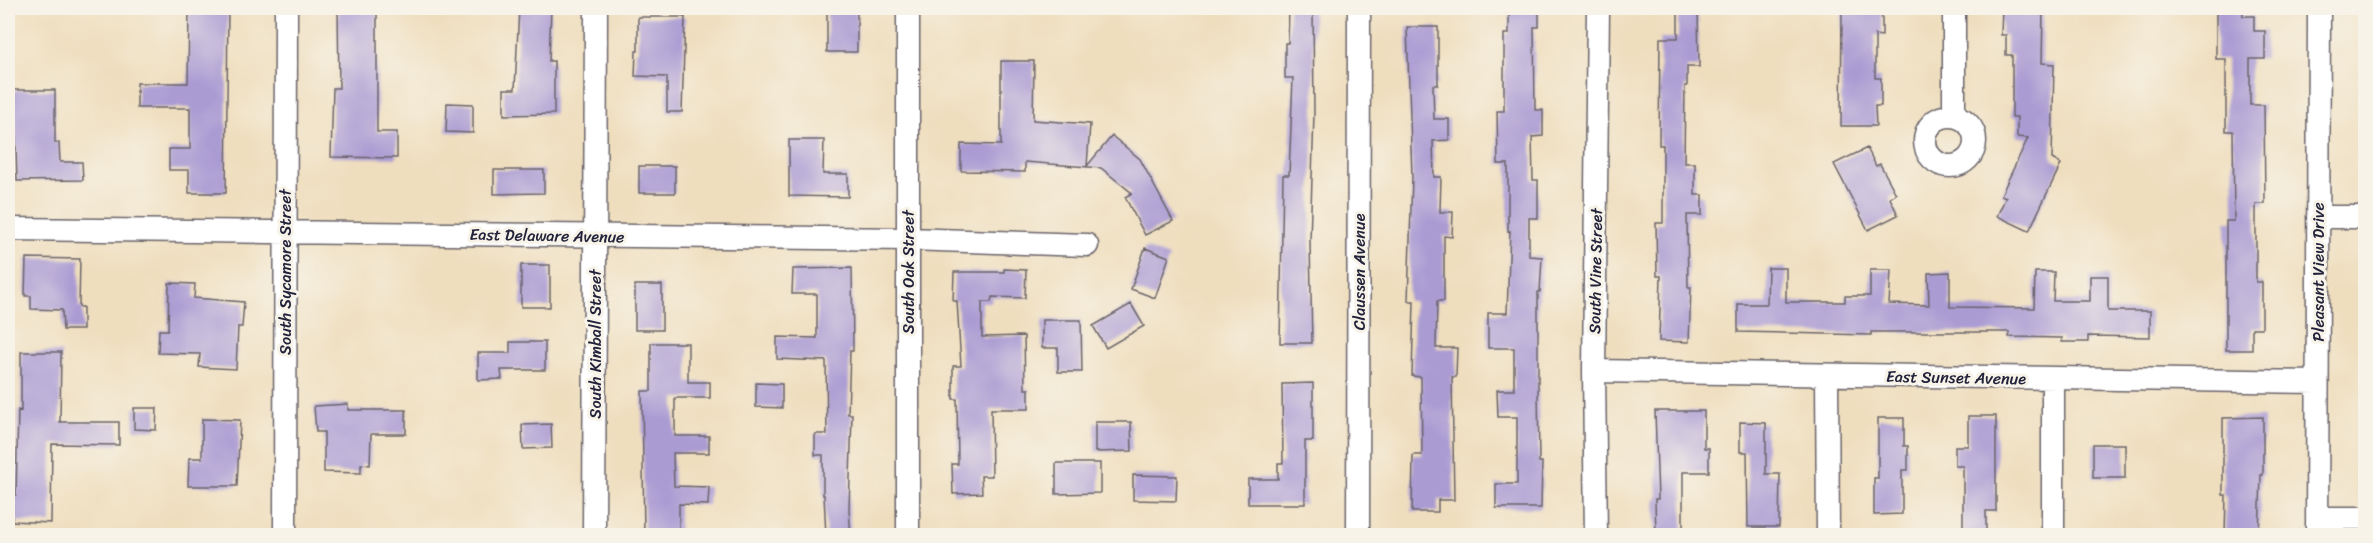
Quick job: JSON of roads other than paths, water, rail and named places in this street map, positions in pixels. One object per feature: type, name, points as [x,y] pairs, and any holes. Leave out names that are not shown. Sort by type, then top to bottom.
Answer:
[{"type":"street","name":"South Sycamore Street","points":[[285,536],[286,8]]},
{"type":"street","name":"South Kimball Street","points":[[594,536],[596,8]]},
{"type":"street","name":"South Oak Street","points":[[908,8],[908,536]]},
{"type":"street","name":"Claussen Avenue","points":[[1358,536],[1359,8]]},
{"type":"street","name":"South Vine Street","points":[[1596,536],[1594,372],[1598,8]]},
{"type":"street","points":[[1954,8],[1954,116]]},
{"type":"street","name":"Pleasant View Drive","points":[[2317,527],[2319,8]]},
{"type":"street","points":[[2318,217],[2366,217]]},
{"type":"street","name":"East Delaware Avenue","points":[[8,229],[908,239],[1087,245]]},
{"type":"street","name":"East Sunset Avenue","points":[[1594,372],[2317,382]]},
{"type":"street","points":[[1827,375],[1828,536]]},
{"type":"street","points":[[2053,378],[2053,536]]},
{"type":"street","points":[[2317,527],[2366,518]]}]
